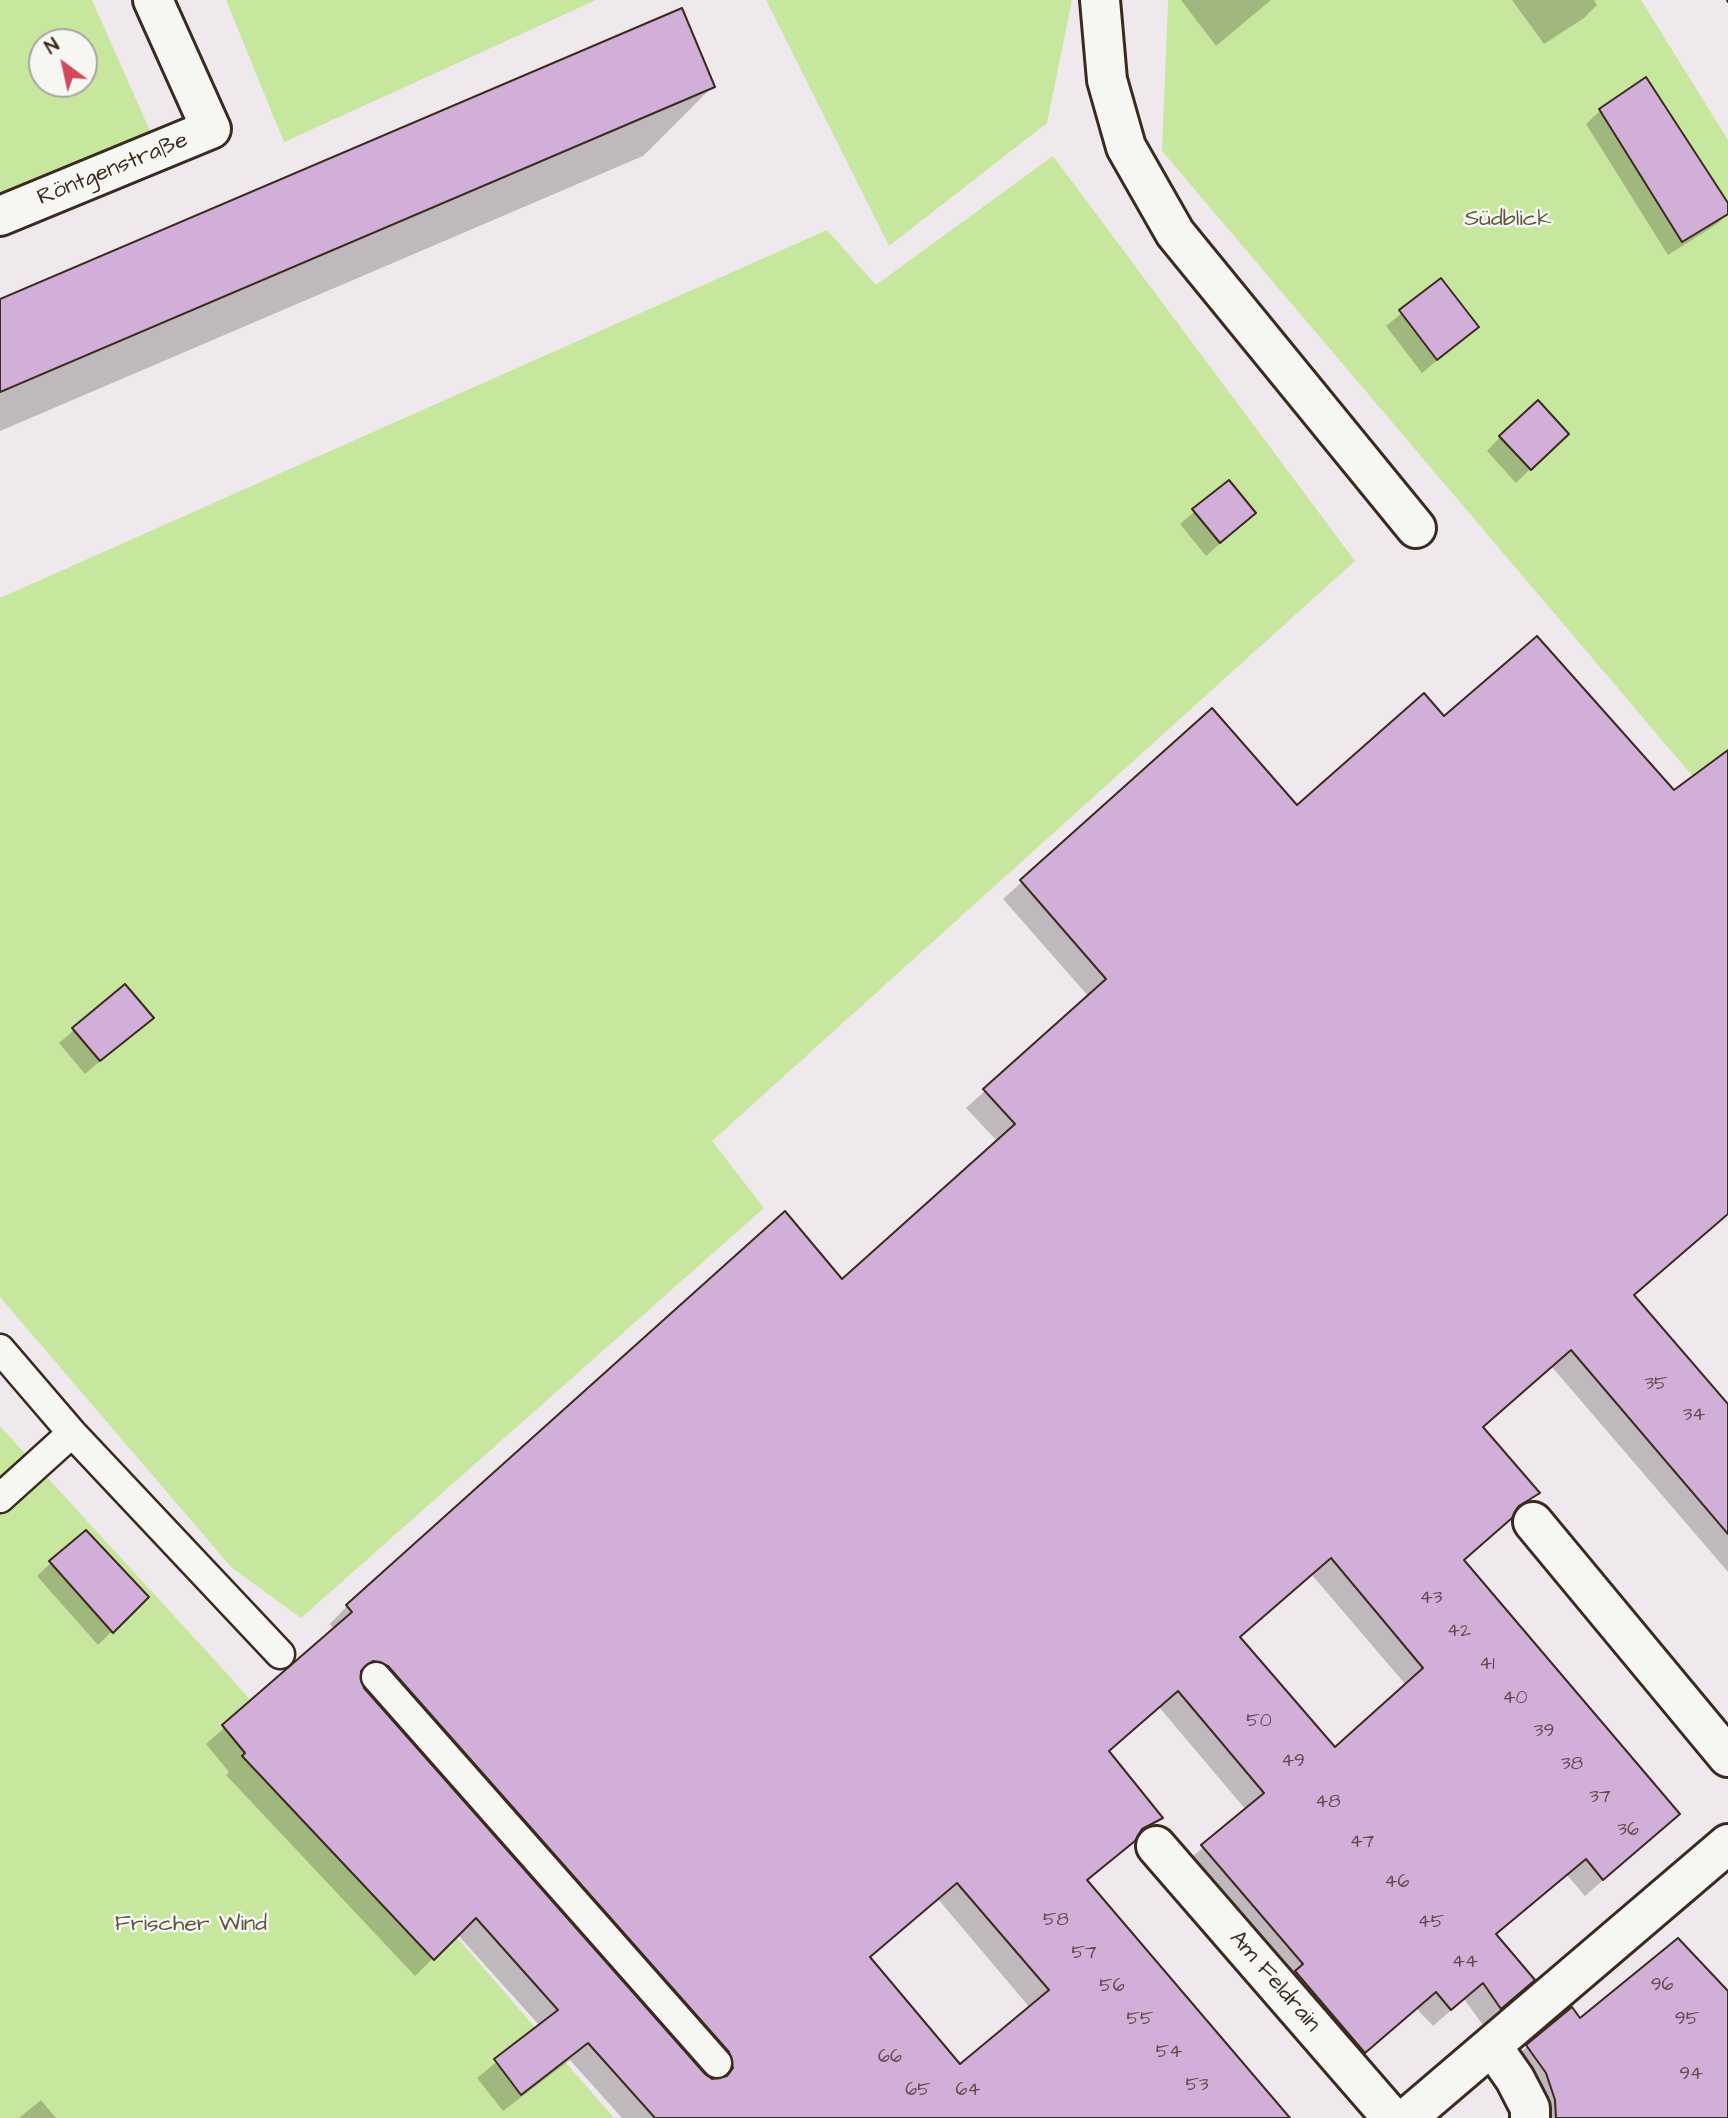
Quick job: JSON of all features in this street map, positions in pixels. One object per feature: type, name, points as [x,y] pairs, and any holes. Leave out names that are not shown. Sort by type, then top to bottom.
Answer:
[{"type":"street","name":"Röntgenstraße","points":[[0,216],[211,129],[153,0]]},
{"type":"street","points":[[1100,0],[1107,80],[1126,147],[1175,233],[1416,527]]},
{"type":"street","points":[[1533,1522],[1728,1757]]},
{"type":"street","points":[[1408,2118],[1728,1844]]},
{"type":"street","name":"Am Feldrain","points":[[1156,1846],[1392,2118]]},
{"type":"street","points":[[1492,2046],[1516,2079],[1531,2108],[1530,2118]]},
{"type":"lane","points":[[0,1349],[72,1433],[280,1654]]},
{"type":"lane","points":[[0,1498],[72,1433]]},
{"type":"lane","points":[[376,1677],[717,2063]]},
{"type":"green space","points":[[0,0],[92,0],[158,149],[0,216]]},
{"type":"green space","points":[[226,0],[596,0],[284,142]]},
{"type":"green space","points":[[766,0],[1072,0],[1047,123],[889,246]]},
{"type":"green space","name":"Südblick","points":[[1168,0],[1641,0],[1728,140],[1728,818],[1162,151]]},
{"type":"green space","points":[[1053,156],[1355,561],[712,1141],[764,1208],[301,1618],[232,1568],[0,1297],[0,598],[827,230],[876,285]]},
{"type":"green space","name":"Frischer Wind","points":[[0,1426],[231,1678],[614,2118],[0,2118]]},
{"type":"building","points":[[682,8],[715,87],[0,392],[0,299]]},
{"type":"building","points":[[1646,77],[1728,203],[1728,214],[1682,242],[1599,109]]},
{"type":"building","points":[[1441,278],[1479,327],[1437,360],[1399,310]]},
{"type":"building","points":[[1538,400],[1569,434],[1531,470],[1499,436]]},
{"type":"building","points":[[1229,480],[1256,513],[1220,543],[1192,509]]},
{"type":"building","points":[[1537,636],[1674,790],[1728,750],[1728,1214],[1634,1295],[1728,1404],[1728,1534],[1571,1350],[1483,1427],[1540,1493],[1519,1506],[1512,1518],[1464,1560],[1680,1814],[1603,1880],[1586,1859],[1496,1934],[1535,1980],[1501,2009],[1483,1983],[1451,2010],[1436,1992],[1365,2053],[1295,1971],[1303,1964],[1201,1845],[1264,1793],[1178,1691],[1109,1751],[1163,1818],[1142,1829],[1135,1841],[1087,1880],[1290,2118],[655,2118],[588,2043],[521,2095],[494,2059],[558,2010],[476,1918],[434,1960],[242,1756],[245,1753],[222,1725],[352,1612],[346,1605],[785,1211],[842,1279],[1015,1124],[983,1089],[1106,979],[1020,880],[1212,708],[1297,805],[1424,693],[1444,716]],"holes":[[[1331,1558],[1423,1668],[1335,1747],[1240,1637]],[[373,1661],[388,1666],[729,2052],[733,2068],[727,2076],[712,2079],[705,2074],[364,1688],[361,1671]],[[957,1883],[1049,1990],[960,2064],[870,1957]]]},
{"type":"building","points":[[125,984],[154,1018],[100,1061],[72,1028]]},
{"type":"building","points":[[86,1530],[149,1597],[113,1633],[49,1561]]},
{"type":"building","points":[[1678,1938],[1728,1991],[1728,2118],[1556,2118],[1555,2100],[1546,2073],[1526,2045],[1572,2007],[1580,2018]]}]
